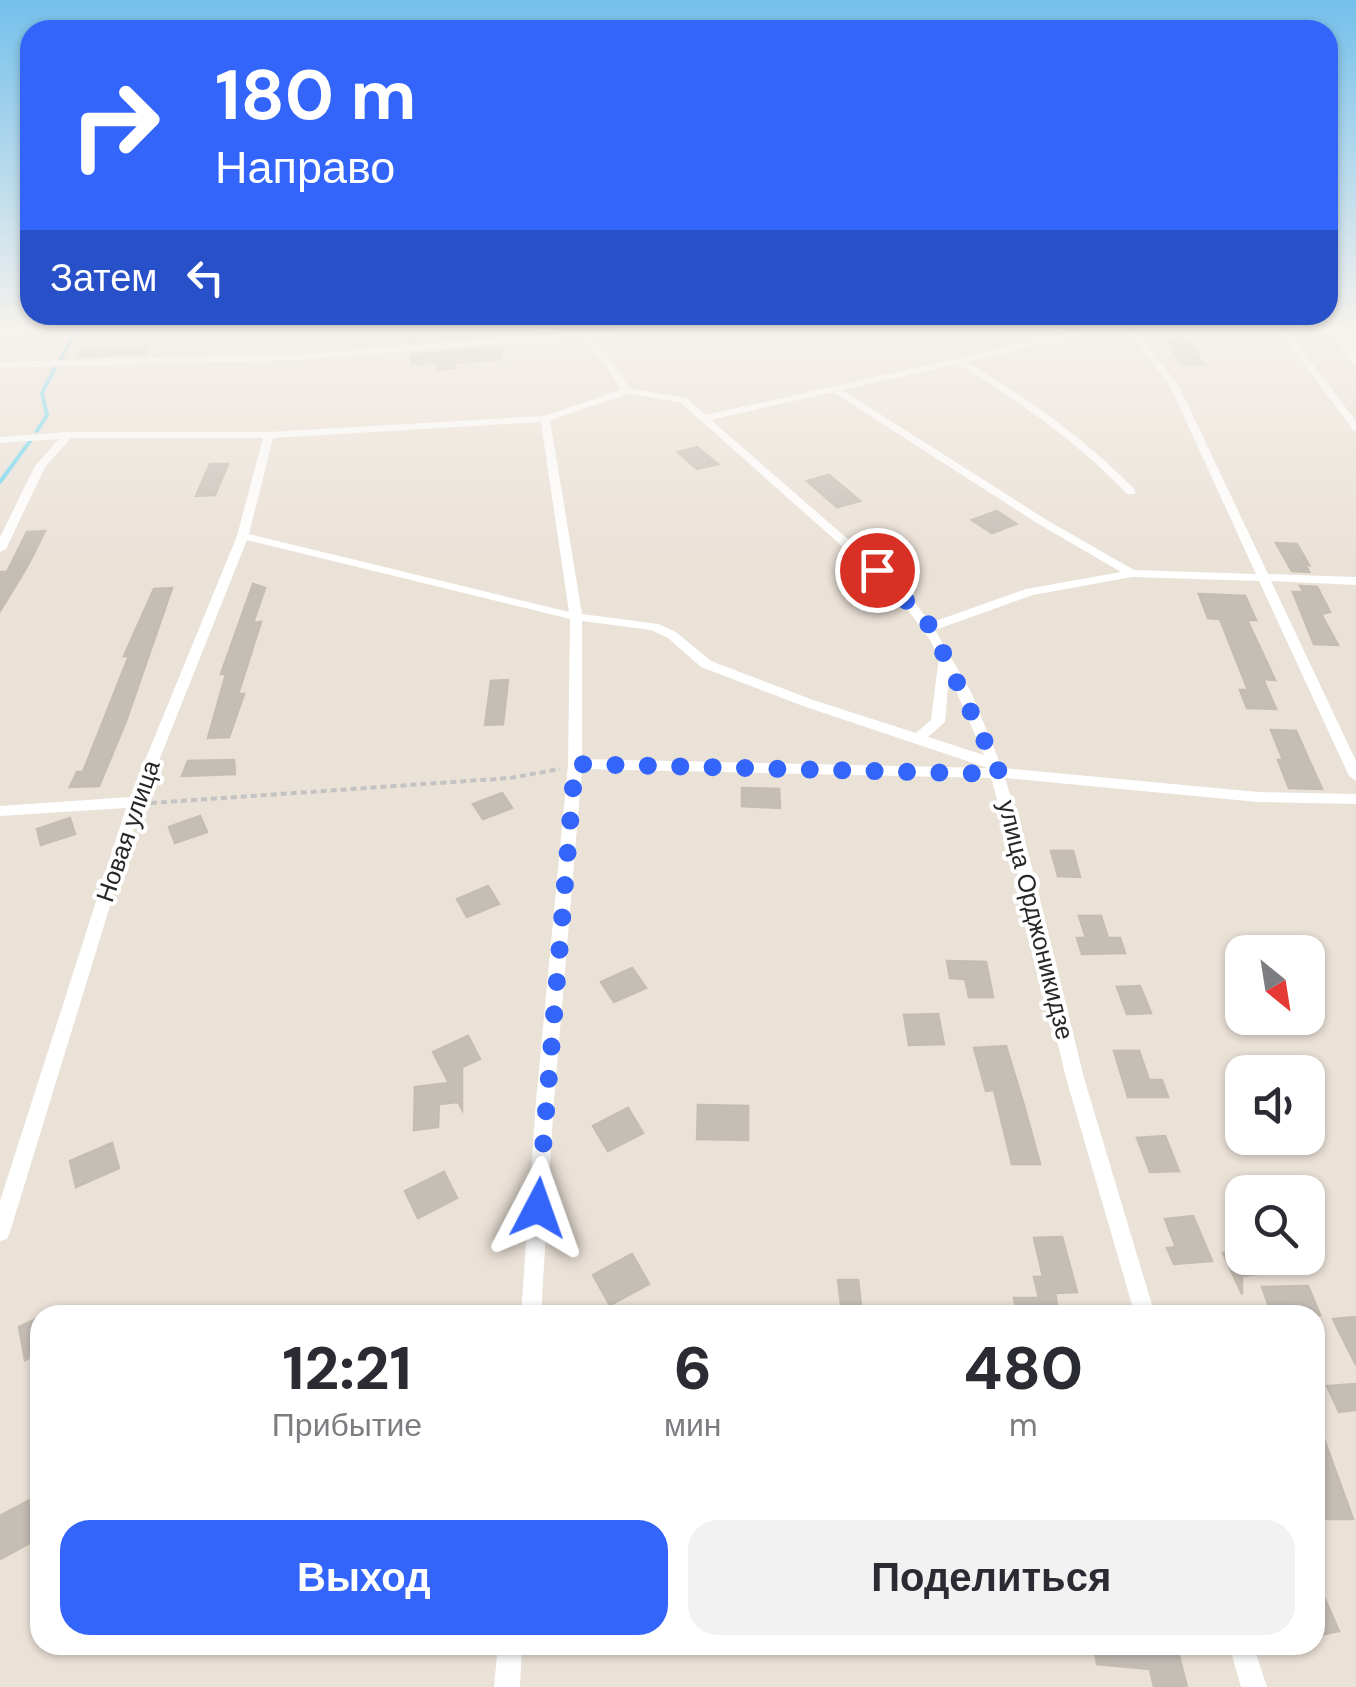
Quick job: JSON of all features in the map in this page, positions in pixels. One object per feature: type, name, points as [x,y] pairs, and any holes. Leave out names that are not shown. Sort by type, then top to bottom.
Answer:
[{"type":"street","points":[[0,440],[269,435],[546,419],[579,408]]},
{"type":"street","name":"улица Орджоникидзе","points":[[692,408],[900,592],[931,627],[997,769],[1067,1047],[1142,1305]]},
{"type":"street","points":[[705,418],[748,408]]},
{"type":"street","points":[[863,408],[1041,522],[1132,572]]},
{"type":"street","points":[[1034,408],[1104,462],[1131,492]]},
{"type":"street","points":[[1184,408],[1356,776]]},
{"type":"street","points":[[1341,408],[1356,428]]},
{"type":"street","points":[[532,1305],[545,1101],[575,765],[576,617],[546,419]]},
{"type":"street","name":"Новая улица","points":[[0,1232],[135,802],[243,536],[269,435]]},
{"type":"street","points":[[0,549],[40,466],[68,436]]},
{"type":"street","points":[[243,536],[576,617],[654,627],[672,635],[706,664],[997,769]]},
{"type":"street","points":[[931,627],[1030,592],[1132,572],[1356,582]]},
{"type":"street","points":[[918,739],[938,722],[944,655]]},
{"type":"street","points":[[575,765],[997,769],[1258,797],[1356,799]]},
{"type":"street","points":[[0,811],[135,802]]},
{"type":"street","points":[[507,1687],[509,1655]]},
{"type":"street","points":[[1245,1655],[1254,1687]]},
{"type":"path","points":[[135,802],[180,803],[510,778],[575,765]]},
{"type":"building","points":[[697,447],[718,464],[697,469],[678,452]]},
{"type":"building","points":[[210,464],[228,464],[215,495],[196,496]]},
{"type":"building","points":[[829,475],[860,501],[837,507],[807,481]]},
{"type":"building","points":[[997,511],[1016,524],[992,533],[972,520]]},
{"type":"building","points":[[45,531],[0,611],[0,572],[7,572],[27,532]]},
{"type":"building","points":[[1276,543],[1297,544],[1309,572],[1292,571]]},
{"type":"building","points":[[253,584],[265,588],[253,623],[261,622],[238,694],[244,694],[229,737],[208,738],[226,674],[221,674]]},
{"type":"building","points":[[1300,586],[1317,587],[1330,612],[1321,614],[1338,645],[1314,644],[1293,592],[1304,592]]},
{"type":"building","points":[[172,588],[99,786],[70,787],[77,772],[83,772],[129,656],[124,656],[154,589]]},
{"type":"building","points":[[1199,594],[1245,596],[1256,620],[1247,620],[1275,680],[1263,679],[1276,709],[1247,708],[1240,690],[1248,690],[1220,619],[1208,618]]},
{"type":"building","points":[[508,680],[503,724],[485,725],[491,681]]},
{"type":"building","points":[[1271,730],[1296,731],[1322,789],[1289,788]]},
{"type":"building","points":[[234,760],[235,774],[182,776],[188,761]]},
{"type":"building","points":[[742,788],[779,789],[780,808],[742,806]]},
{"type":"building","points":[[502,793],[512,808],[483,819],[473,804]]},
{"type":"building","points":[[200,816],[207,832],[175,843],[169,827]]},
{"type":"building","points":[[70,818],[75,834],[41,845],[37,829]]},
{"type":"building","points":[[1051,851],[1073,851],[1080,877],[1058,876]]},
{"type":"building","points":[[488,886],[499,904],[467,917],[457,899]]},
{"type":"building","points":[[1079,916],[1101,916],[1108,938],[1120,938],[1125,953],[1082,954],[1077,938],[1086,938]]},
{"type":"building","points":[[947,961],[986,962],[993,997],[969,997],[965,979],[950,978]]},
{"type":"building","points":[[632,968],[646,988],[614,1002],[601,982]]},
{"type":"building","points":[[1140,986],[1151,1013],[1127,1014],[1117,987]]},
{"type":"building","points":[[938,1014],[944,1044],[909,1045],[904,1015]]},
{"type":"building","points":[[468,1036],[480,1059],[462,1067],[462,1109],[458,1102],[439,1104],[438,1127],[414,1130],[415,1087],[449,1083],[433,1052]]},
{"type":"building","points":[[1006,1046],[1040,1164],[1012,1164],[994,1090],[986,1091],[974,1048]]},
{"type":"building","points":[[1114,1051],[1139,1051],[1149,1080],[1162,1080],[1168,1097],[1128,1097]]},
{"type":"building","points":[[698,1105],[748,1106],[748,1140],[697,1139]]},
{"type":"building","points":[[628,1108],[643,1133],[608,1151],[593,1126]]},
{"type":"building","points":[[1165,1136],[1179,1171],[1150,1172],[1137,1138]]},
{"type":"building","points":[[112,1143],[119,1168],[76,1187],[70,1161]]},
{"type":"building","points":[[444,1172],[457,1198],[418,1218],[405,1191]]},
{"type":"building","points":[[1193,1216],[1212,1261],[1174,1264],[1167,1248],[1176,1247],[1165,1219]]},
{"type":"building","points":[[1062,1237],[1077,1292],[1055,1293],[1057,1305],[1015,1305],[1014,1298],[1039,1298],[1034,1277],[1043,1277],[1034,1238]]},
{"type":"building","points":[[632,1254],[649,1284],[610,1305],[593,1275]]},
{"type":"building","points":[[1233,1275],[1250,1275],[1242,1276],[1242,1294]]},
{"type":"building","points":[[838,1280],[858,1280],[861,1305],[841,1305]]},
{"type":"building","points":[[1308,1286],[1316,1305],[1268,1305],[1262,1287]]},
{"type":"building","points":[[1356,1317],[1356,1365],[1333,1319]]},
{"type":"building","points":[[30,1322],[30,1357],[25,1360],[19,1327]]},
{"type":"building","points":[[1356,1384],[1356,1410],[1339,1412],[1327,1386]]},
{"type":"building","points":[[1325,1442],[1353,1519],[1325,1519]]},
{"type":"building","points":[[30,1500],[30,1543],[0,1559],[0,1516]]},
{"type":"building","points":[[1325,1600],[1339,1631],[1325,1634]]},
{"type":"building","points":[[1096,1655],[1179,1655],[1187,1687],[1154,1687],[1150,1669],[1097,1664]]},
{"type":"waterway","points":[[37,431],[47,415],[45,408]]},
{"type":"waterway","points":[[0,482],[30,441]]},
{"type":"route","points":[[538,1208],[575,764],[1000,774],[931,627],[877,570]]}]
